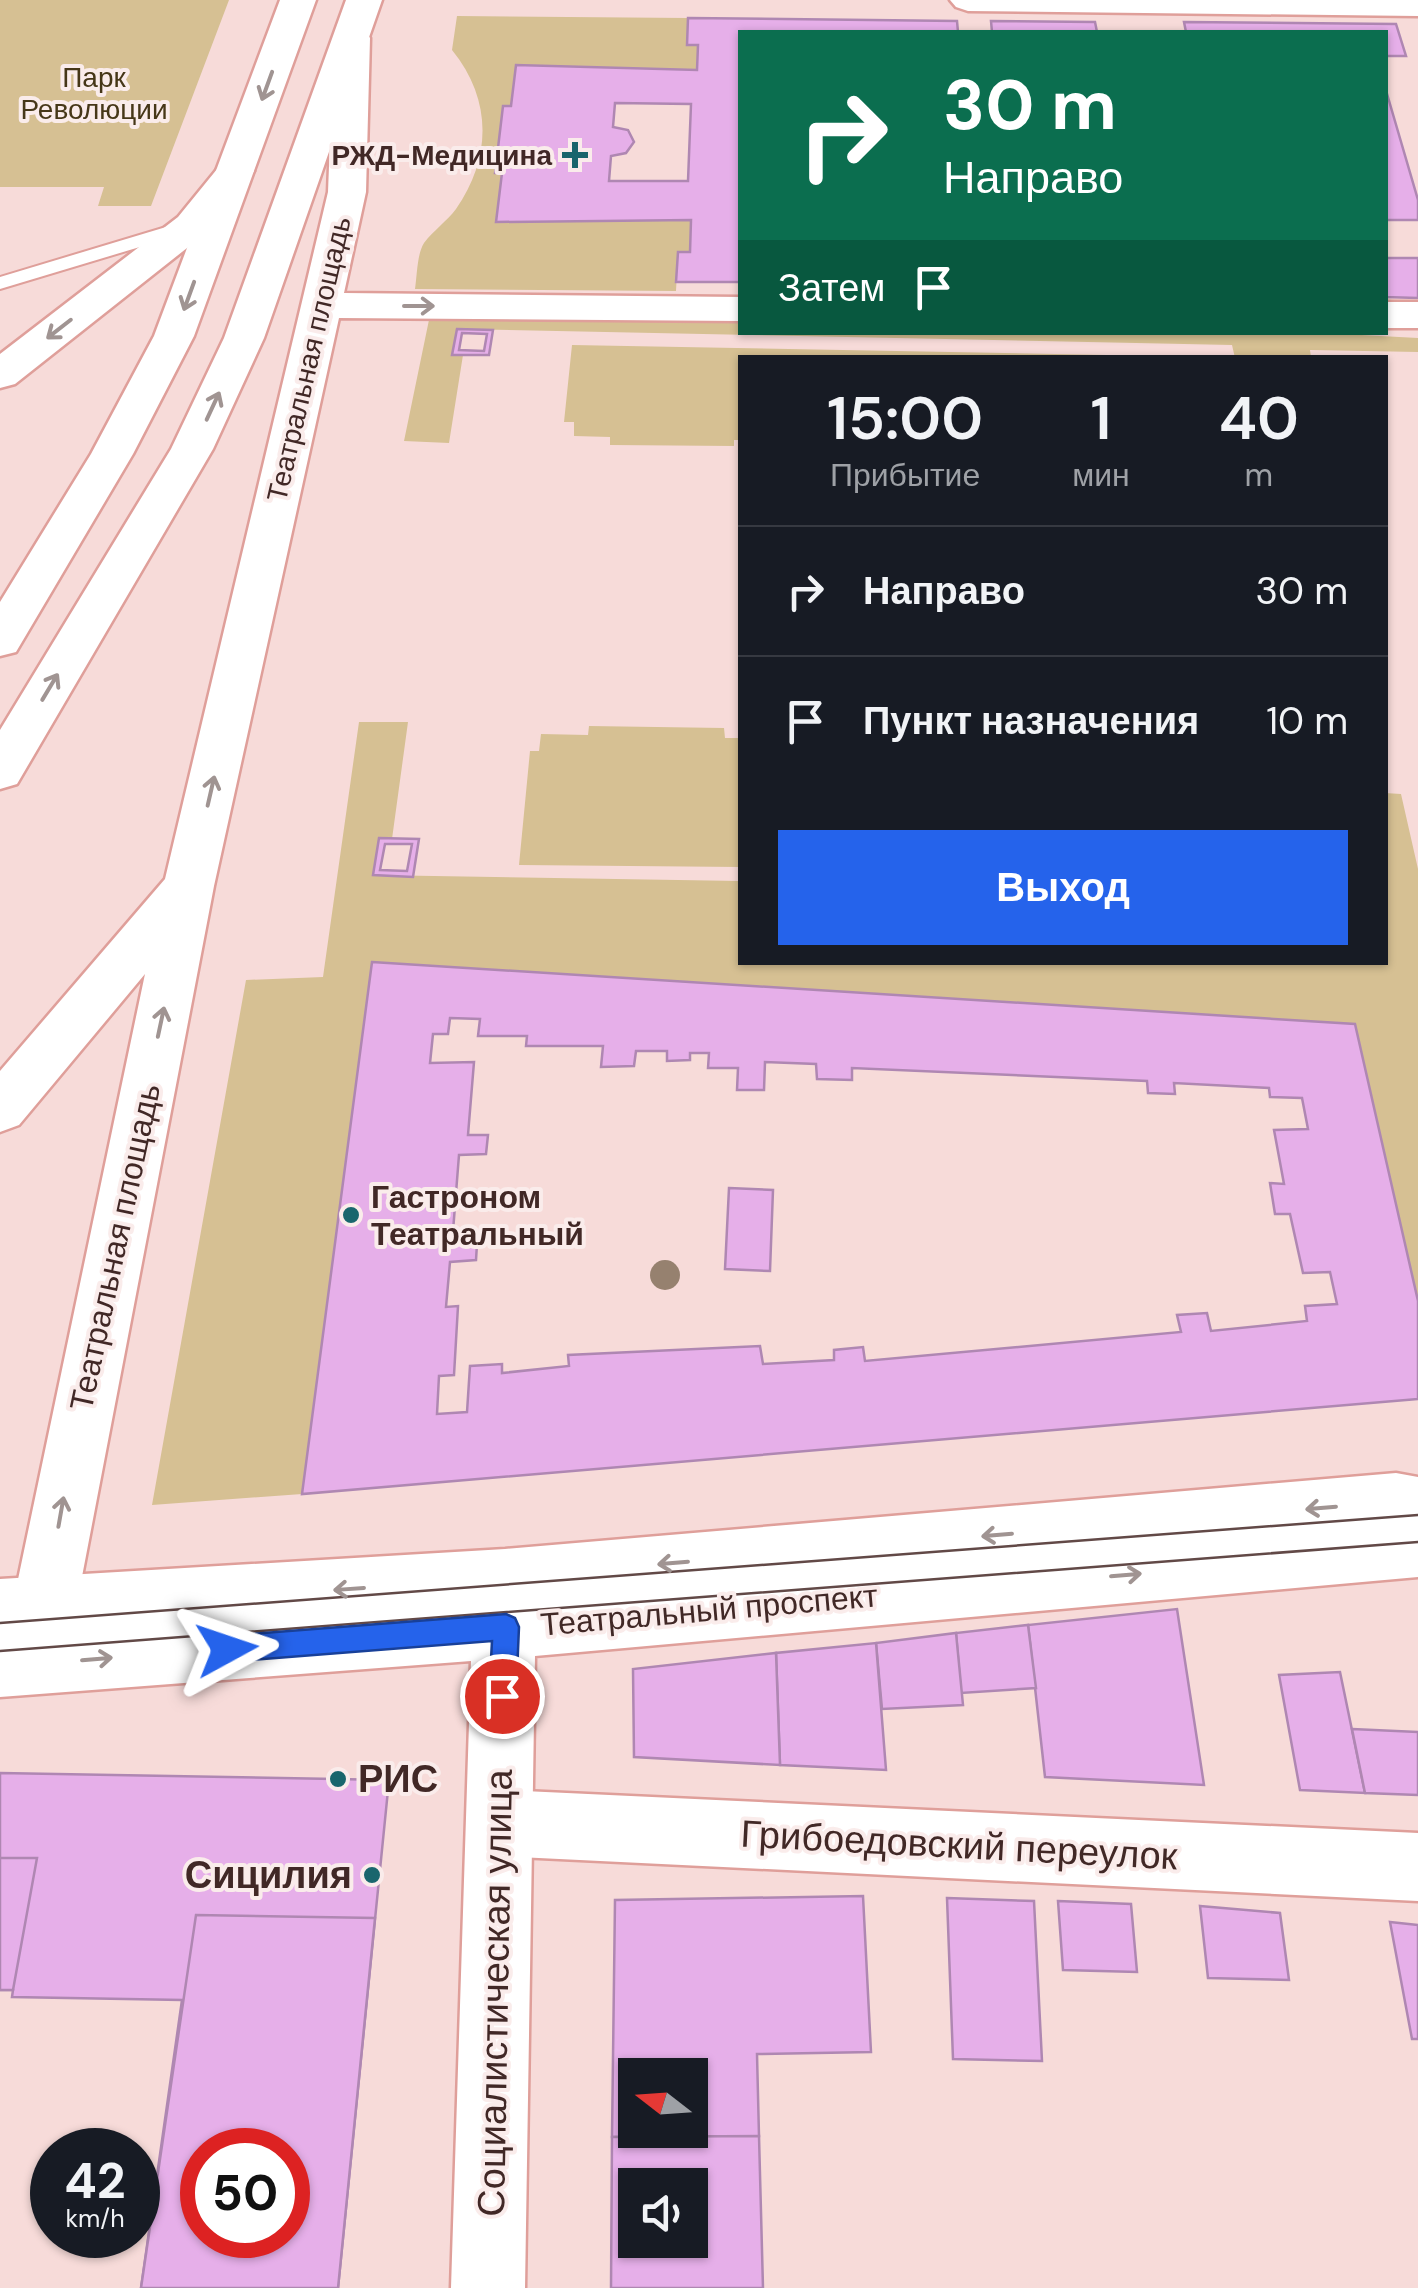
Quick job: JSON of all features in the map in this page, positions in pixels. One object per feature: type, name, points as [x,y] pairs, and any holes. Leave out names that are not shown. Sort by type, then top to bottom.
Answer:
[{"type":"street","points":[[0,640],[112,454],[174,336],[298,0]]},
{"type":"street","points":[[968,0],[1418,5]]},
{"type":"street","name":"Театральная площадь","points":[[22,1608],[347,192],[358,19]]},
{"type":"street","name":"Театральная площадь","points":[[0,770],[192,448],[244,338],[358,19]]},
{"type":"street","points":[[0,375],[192,225],[235,172]]},
{"type":"street","points":[[322,305],[738,309]]},
{"type":"street","points":[[1388,314],[1418,315]]},
{"type":"street","name":"Театральная площадь","points":[[0,1109],[189,886]]},
{"type":"street","name":"Театральный проспект","points":[[0,1666],[506,1603],[1396,1502],[1418,1506]]},
{"type":"street","name":"Театральный проспект","points":[[22,1608],[506,1603],[1418,1548]]},
{"type":"street","name":"Социалистическая улица","points":[[488,2288],[506,1603]]},
{"type":"street","name":"Грибоедовский переулок","points":[[500,1823],[1418,1867]]},
{"type":"lane","points":[[0,283],[192,225]]},
{"type":"green space","name":"Парк Революции","points":[[0,0],[229,0],[151,206],[98,206],[104,187],[0,187]]},
{"type":"green space","points":[[457,16],[688,18],[687,44],[698,45],[697,70],[516,65],[511,106],[503,106],[495,173],[502,173],[496,222],[691,220],[690,252],[678,253],[676,291],[415,289],[422,248],[468,189],[481,149],[483,128],[475,88],[452,50]]},
{"type":"green space","points":[[430,315],[738,319],[738,335],[457,329],[452,354],[463,355],[449,443],[404,441]]},
{"type":"green space","points":[[748,335],[1362,335],[1418,338],[1418,352],[1310,350],[1311,355],[1234,355],[1232,345]]},
{"type":"green space","points":[[572,345],[1106,355],[738,355],[738,440],[734,440],[734,446],[610,445],[610,437],[574,436],[574,422],[564,422]]},
{"type":"green space","points":[[359,722],[408,722],[392,839],[379,838],[373,875],[738,881],[738,965],[1388,965],[1388,793],[1401,794],[1418,869],[1418,1301],[1355,1024],[372,962],[302,1494],[152,1505],[246,980],[323,977]]},
{"type":"green space","points":[[589,726],[724,728],[725,738],[738,738],[738,867],[519,865],[530,751],[539,751],[541,734],[588,735]]},
{"type":"building","points":[[688,18],[957,21],[958,30],[738,30],[738,282],[676,282],[678,252],[690,252],[691,220],[496,222],[502,173],[495,173],[503,106],[511,106],[516,65],[697,70],[698,45],[687,45]],"holes":[[[615,103],[691,104],[688,181],[609,181],[611,156],[626,153],[634,142],[628,130],[613,127]]]},
{"type":"building","points":[[991,21],[1095,22],[1097,30],[992,30]]},
{"type":"building","points":[[1184,22],[1396,24],[1406,56],[1388,56],[1388,30],[1186,30]]},
{"type":"building","points":[[1388,97],[1418,200],[1418,220],[1388,220]]},
{"type":"building","points":[[1388,258],[1418,258],[1418,298],[1388,297]]},
{"type":"building","points":[[457,329],[493,330],[489,355],[452,355]],"holes":[[[462,333],[487,334],[484,351],[459,350]]]},
{"type":"building","points":[[379,838],[419,839],[413,877],[373,875]],"holes":[[[385,844],[412,844],[407,871],[380,870]]]},
{"type":"building","points":[[372,962],[1355,1024],[1418,1301],[1418,1399],[302,1494]],"holes":[[[450,1018],[480,1019],[478,1036],[527,1036],[526,1046],[603,1046],[601,1067],[634,1066],[636,1051],[667,1051],[667,1061],[690,1060],[690,1053],[709,1053],[708,1068],[738,1068],[737,1090],[764,1090],[765,1062],[816,1064],[817,1079],[852,1080],[852,1068],[1147,1081],[1148,1093],[1175,1094],[1174,1083],[1269,1088],[1270,1097],[1302,1098],[1308,1129],[1274,1130],[1284,1184],[1270,1183],[1275,1214],[1290,1214],[1303,1273],[1330,1272],[1337,1304],[1305,1306],[1307,1321],[1211,1331],[1207,1313],[1177,1315],[1181,1332],[865,1361],[863,1347],[834,1350],[834,1360],[763,1364],[760,1346],[568,1355],[569,1366],[502,1373],[502,1364],[470,1366],[467,1412],[437,1414],[439,1376],[454,1375],[458,1306],[446,1307],[450,1262],[476,1260],[477,1244],[452,1244],[459,1155],[486,1154],[488,1135],[468,1135],[474,1062],[430,1063],[433,1034],[448,1034]]]},
{"type":"building","points":[[729,1188],[773,1190],[770,1271],[725,1269]]},
{"type":"building","points":[[1177,1609],[1204,1785],[1045,1777],[1028,1625]]},
{"type":"building","points":[[1028,1625],[1036,1688],[961,1693],[956,1633]]},
{"type":"building","points":[[956,1633],[963,1705],[882,1709],[876,1643]]},
{"type":"building","points":[[876,1643],[886,1770],[780,1765],[776,1653]]},
{"type":"building","points":[[776,1653],[780,1765],[634,1757],[633,1669]]},
{"type":"building","points":[[1340,1672],[1365,1793],[1300,1790],[1279,1675]]},
{"type":"building","points":[[1352,1729],[1418,1732],[1418,1795],[1365,1793]]},
{"type":"building","points":[[0,1773],[389,1780],[338,2288],[141,2288],[145,2258],[160,2258],[160,2155],[182,2000],[12,1997],[13,1990],[0,1990]]},
{"type":"building","points":[[0,1858],[37,1858],[13,1990],[0,1990]]},
{"type":"building","points":[[863,1896],[871,2052],[757,2054],[759,2136],[708,2136],[708,2058],[618,2058],[618,2137],[612,2137],[615,1900]]},
{"type":"building","points":[[947,1898],[1034,1901],[1042,2061],[953,2059]]},
{"type":"building","points":[[1058,1901],[1131,1904],[1137,1972],[1063,1970]]},
{"type":"building","points":[[1200,1906],[1280,1913],[1289,1980],[1208,1978]]},
{"type":"building","points":[[196,1915],[375,1918],[338,2288],[141,2288],[145,2258],[160,2258],[160,2159]]},
{"type":"building","points":[[1390,1922],[1418,1925],[1418,2039],[1412,2039]]},
{"type":"building","points":[[708,2136],[759,2136],[763,2288],[611,2288],[612,2137],[618,2137],[618,2148],[708,2148]]},
{"type":"tram line","points":[[0,1623],[1418,1515]]},
{"type":"tram line","points":[[0,1651],[1418,1542]]},
{"type":"place","name":"РЖД-Медицина","points":[[575,155]]},
{"type":"place","name":"Гастроном Театральный","points":[[351,1215]]},
{"type":"place","name":"РИС","points":[[338,1779]]},
{"type":"place","name":"Сицилия","points":[[372,1875]]},
{"type":"route","points":[[227,1649],[506,1627],[502,1696]]}]
